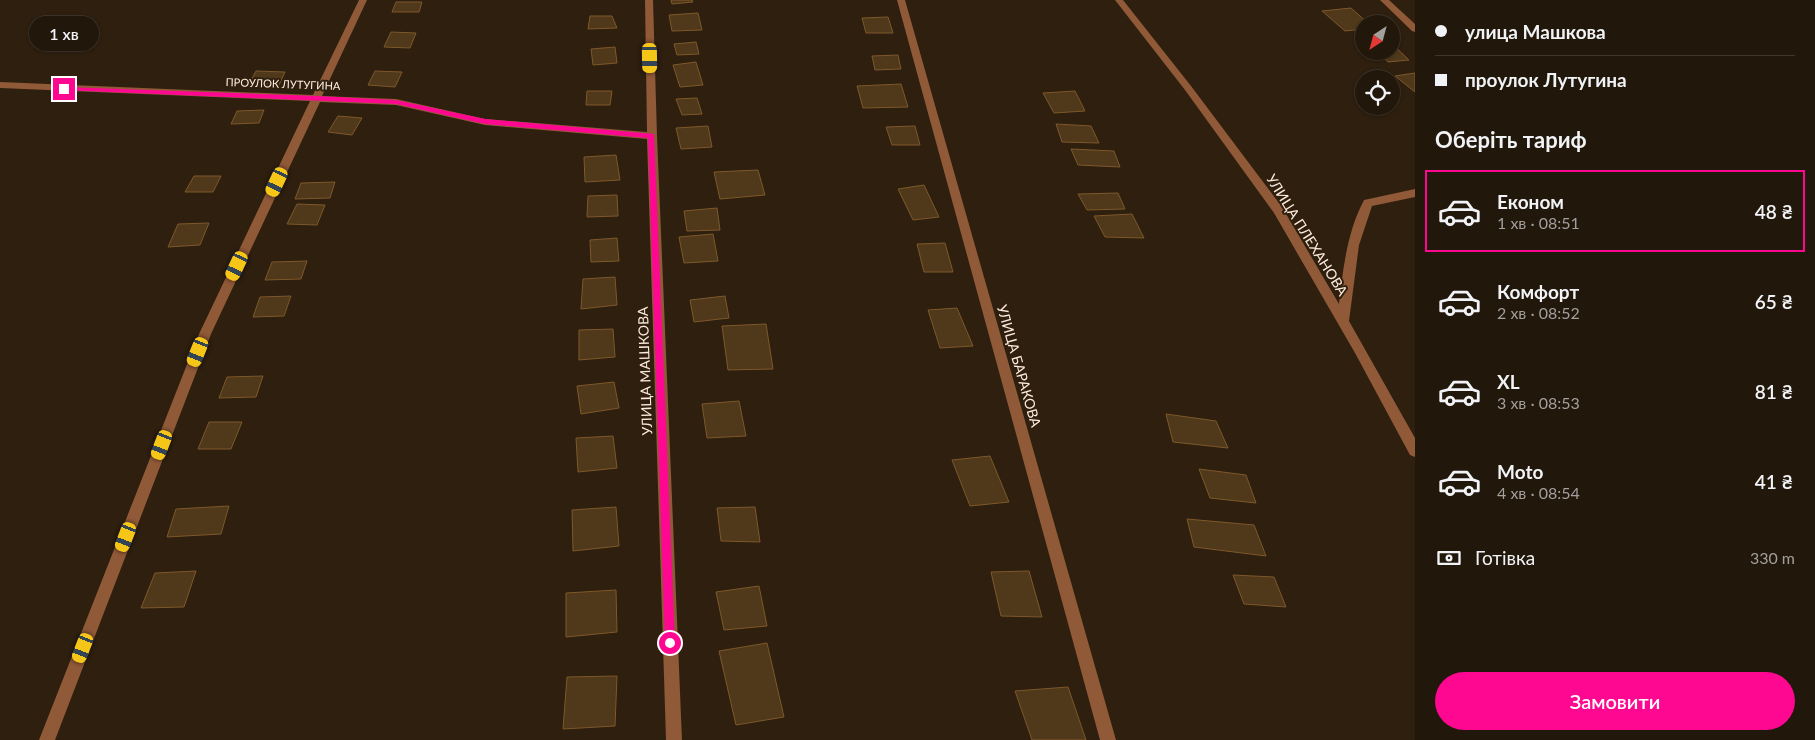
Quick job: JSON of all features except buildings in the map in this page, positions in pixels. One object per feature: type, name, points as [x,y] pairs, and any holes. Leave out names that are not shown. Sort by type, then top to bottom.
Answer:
[{"type":"street","points":[[47,740],[205,334],[364,0]]},
{"type":"street","name":"УЛИЦА МАШКОВА","points":[[649,0],[652,136],[674,740]]},
{"type":"street","name":"УЛИЦА БАРАКОВА","points":[[901,0],[1108,740]]},
{"type":"street","name":"УЛИЦА ПЛЕХАНОВА","points":[[1119,0],[1188,88],[1278,210],[1415,451]]},
{"type":"street","points":[[1384,0],[1415,29]]},
{"type":"street","name":"ПРОУЛОК ЛУТУГИНА","points":[[0,85],[396,102],[485,122],[652,136]]},
{"type":"street","points":[[1342,320],[1348,274],[1359,219],[1368,202],[1415,193]]},
{"type":"route","points":[[64,89],[396,102],[485,122],[652,136],[670,643]]}]
